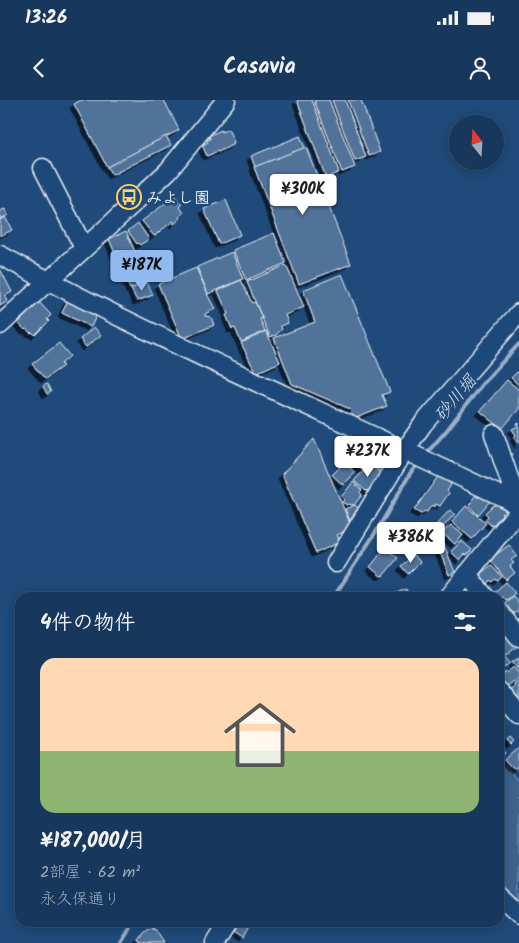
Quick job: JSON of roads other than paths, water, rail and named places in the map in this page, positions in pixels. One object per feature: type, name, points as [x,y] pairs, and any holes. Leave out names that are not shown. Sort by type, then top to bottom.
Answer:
[{"type":"street","points":[[0,325],[168,171],[222,102]]},
{"type":"street","points":[[43,168],[84,248]]},
{"type":"street","points":[[0,255],[48,281],[294,400],[408,451],[509,500],[518,510]]},
{"type":"street","points":[[336,563],[408,451],[423,424],[519,313]]},
{"type":"street","points":[[452,592],[518,510],[494,434]]},
{"type":"street","points":[[466,574],[481,592]]},
{"type":"street","points":[[504,618],[519,636]]},
{"type":"street","points":[[504,697],[519,715]]},
{"type":"street","points":[[504,902],[519,915]]},
{"type":"street","points":[[215,943],[225,927]]},
{"type":"waterway","name":"砂川堀","points":[[425,455],[483,383],[519,344]]},
{"type":"waterway","name":"砂川堀","points":[[337,592],[379,527],[411,472],[419,463]]},
{"type":"waterway","name":"砂川堀","points":[[121,943],[131,927]]},
{"type":"place","name":"みよし園","points":[[129,197]]}]
